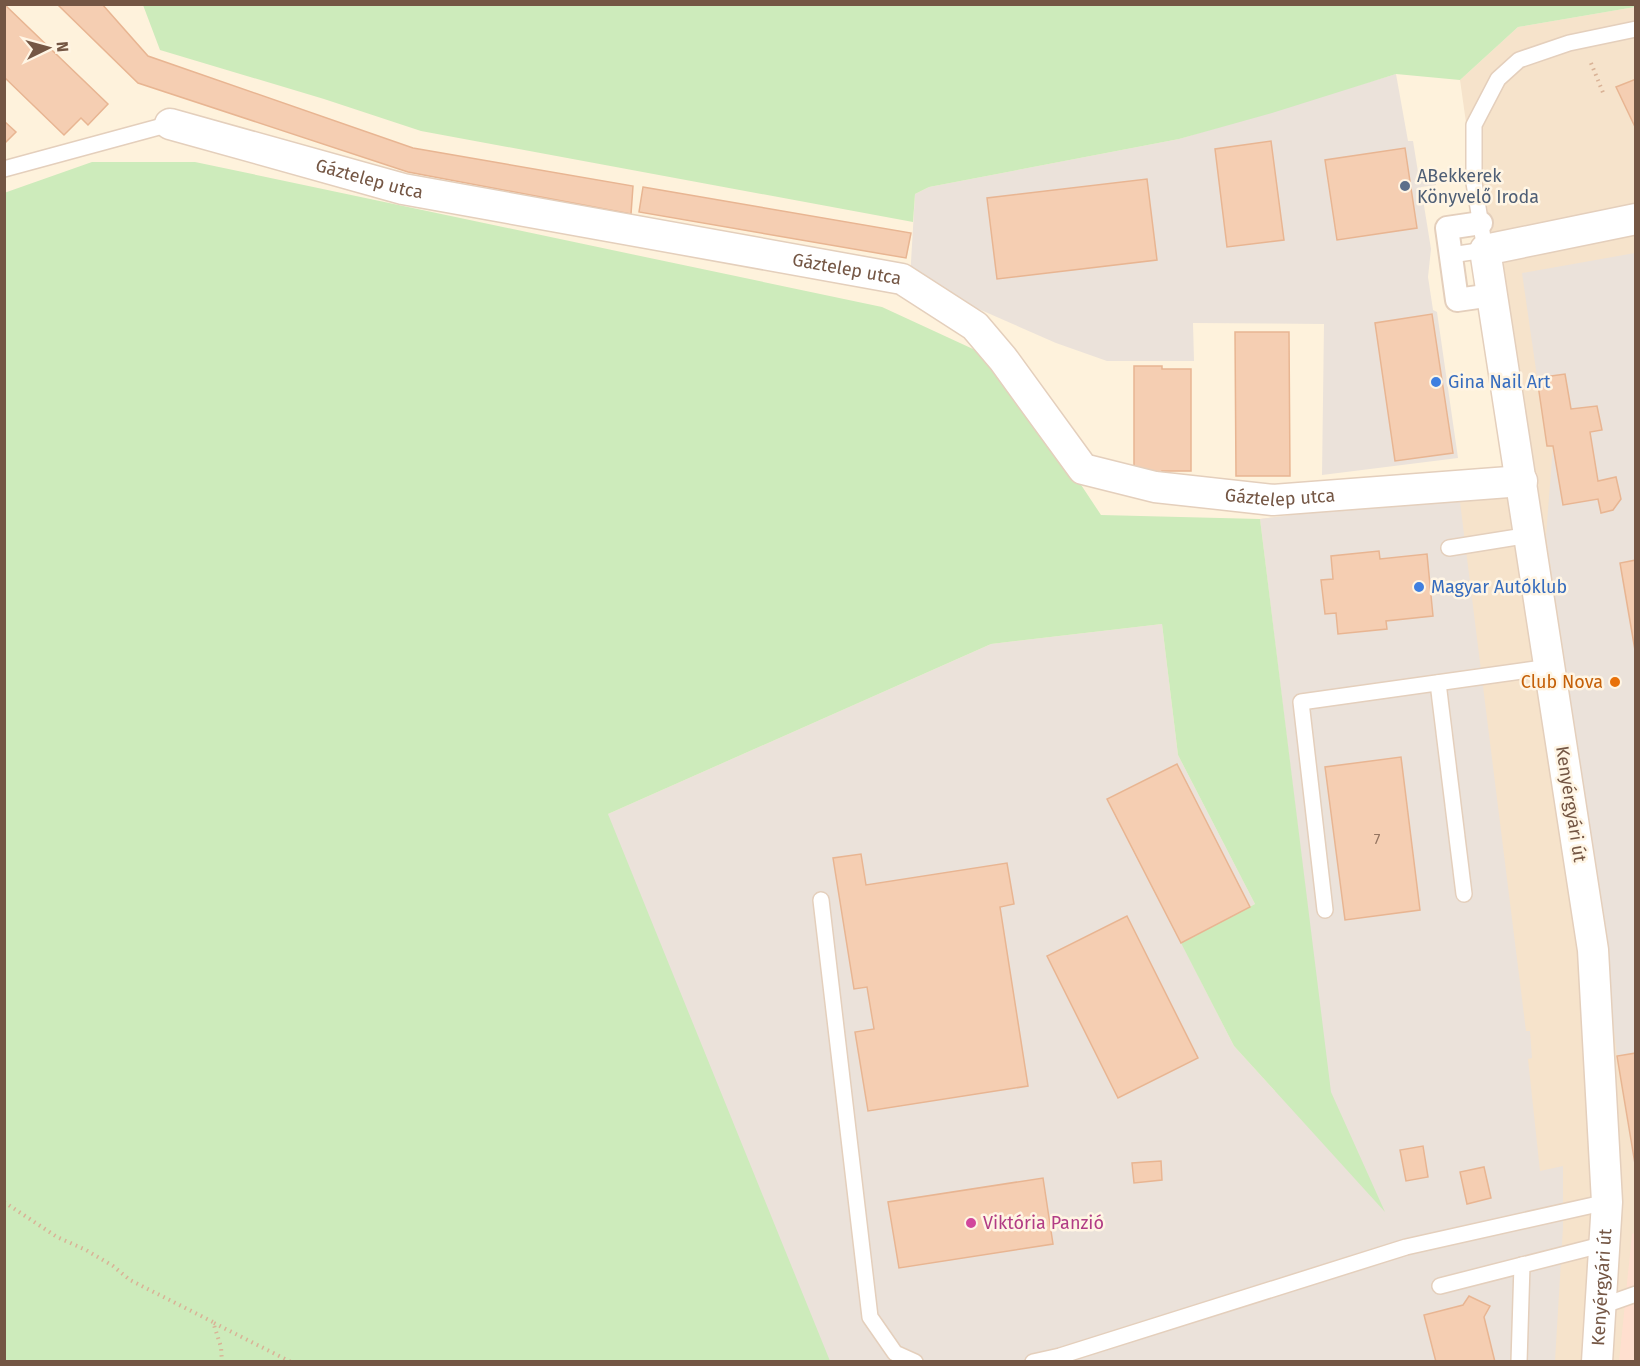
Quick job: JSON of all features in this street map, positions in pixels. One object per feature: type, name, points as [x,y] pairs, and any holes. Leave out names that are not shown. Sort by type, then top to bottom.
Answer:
[{"type":"street","name":"Gáztelep utca","points":[[170,124],[403,189],[902,279],[975,326],[1003,359],[1083,469],[1155,487],[1273,500],[1522,481]]},
{"type":"street","points":[[1492,295],[1457,300],[1447,228],[1483,237],[1635,219]]},
{"type":"street","name":"Kenyérgyári út","points":[[1483,237],[1593,950],[1607,1202],[1602,1306],[1596,1362]]},
{"type":"lane","points":[[1483,237],[1474,183],[1474,125],[1498,79],[1519,60],[1569,43],[1635,29]]},
{"type":"lane","points":[[4,169],[170,124]]},
{"type":"lane","points":[[1449,548],[1530,536]]},
{"type":"lane","points":[[1325,910],[1301,702],[1550,667]]},
{"type":"lane","points":[[1438,683],[1464,894]]},
{"type":"lane","points":[[821,900],[870,1317],[895,1353],[915,1362]]},
{"type":"lane","points":[[1033,1362],[1060,1356],[1406,1247],[1607,1202]]},
{"type":"lane","points":[[1440,1286],[1605,1244]]},
{"type":"lane","points":[[1519,1362],[1522,1265]]},
{"type":"lane","points":[[1602,1306],[1635,1294]]},
{"type":"path","points":[[1590,61],[1604,95]]},
{"type":"path","points":[[4,1202],[57,1237],[113,1266],[130,1280],[291,1362]]},
{"type":"path","points":[[213,1322],[221,1347],[222,1362]]},
{"type":"shaded area","points":[[1635,7],[1635,1361],[1018,1362],[1385,1212],[1260,519],[1459,494],[1519,497],[1460,80],[1518,27]]},
{"type":"shaded area","points":[[1396,74],[1408,141],[1413,141],[1418,172],[1434,170],[1436,185],[1421,187],[1431,249],[1428,277],[1433,310],[1437,312],[1458,458],[1322,475],[1324,324],[1193,323],[1194,361],[1107,361],[1056,343],[910,279],[915,194],[929,187],[1179,139]]},
{"type":"shaded area","points":[[1635,253],[1635,1170],[1617,1056],[1592,842],[1546,536],[1553,446],[1547,446],[1522,273]]},
{"type":"shaded area","points":[[1459,494],[1526,1031],[1530,1031],[1532,1058],[1528,1059],[1540,1171],[1563,1166],[1563,1227],[1555,1361],[675,1361],[608,814],[991,644],[1162,624],[1178,755],[1255,904],[1181,942],[1234,1046],[1275,1091],[1330,1092],[1260,519]]},
{"type":"shaded area","points":[[1635,1233],[1635,1361],[1619,1362],[1632,1234]]},
{"type":"green space","points":[[1635,4],[1635,7],[1518,27],[1460,80],[1396,74],[1179,139],[929,187],[915,194],[913,222],[421,131],[324,99],[160,50],[143,5]]},
{"type":"green space","points":[[92,162],[195,162],[882,307],[999,361],[1101,515],[1260,519],[1331,1092],[1385,1212],[1234,1046],[1181,943],[1255,904],[1178,755],[1162,624],[991,644],[608,814],[830,1361],[5,1361],[4,193]]},
{"type":"building","points":[[4,4],[108,104],[88,125],[81,118],[64,135],[4,77]]},
{"type":"building","points":[[57,4],[102,4],[148,56],[413,148],[633,186],[631,214],[408,172],[138,83]]},
{"type":"building","points":[[1636,79],[1636,129],[1616,87]]},
{"type":"building","points":[[4,121],[16,132],[4,144]]},
{"type":"building","points":[[1271,141],[1284,240],[1227,247],[1215,149]]},
{"type":"building","points":[[1405,148],[1417,228],[1337,240],[1325,160]]},
{"type":"building","points":[[1147,179],[1157,260],[997,279],[987,198]]},
{"type":"building","points":[[643,187],[911,233],[906,258],[639,212]]},
{"type":"building","points":[[1432,314],[1453,453],[1395,461],[1375,323]]},
{"type":"building","points":[[1235,332],[1289,332],[1290,476],[1236,476]]},
{"type":"building","points":[[1134,366],[1191,369],[1191,471],[1162,471],[1162,476],[1134,476]]},
{"type":"building","points":[[1565,374],[1571,409],[1597,406],[1602,430],[1590,432],[1598,481],[1616,477],[1621,499],[1613,510],[1601,513],[1598,499],[1563,505],[1553,446],[1547,446],[1537,378]]},
{"type":"building","points":[[1379,551],[1380,559],[1427,554],[1433,616],[1386,621],[1387,629],[1338,634],[1336,613],[1325,614],[1321,580],[1333,579],[1331,556]]},
{"type":"building","points":[[1636,560],[1636,656],[1620,563]]},
{"type":"building","points":[[1401,757],[1420,910],[1345,920],[1325,767]]},
{"type":"building","points":[[1177,764],[1250,907],[1181,943],[1107,799]]},
{"type":"building","points":[[861,854],[866,885],[1007,863],[1014,904],[1000,907],[1028,1086],[868,1111],[855,1032],[874,1029],[867,987],[854,989],[833,858]]},
{"type":"building","points":[[1127,916],[1198,1058],[1118,1098],[1047,956]]},
{"type":"building","points":[[1636,1053],[1636,1170],[1617,1056]]},
{"type":"building","points":[[1423,1146],[1428,1177],[1406,1181],[1400,1150]]},
{"type":"building","points":[[1161,1161],[1162,1180],[1134,1183],[1132,1163]]},
{"type":"building","points":[[1484,1167],[1491,1198],[1467,1204],[1460,1172]]},
{"type":"building","name":"Viktória Panzió","points":[[1043,1178],[1053,1244],[899,1268],[888,1202]]},
{"type":"building","points":[[1469,1296],[1490,1306],[1484,1317],[1495,1362],[1436,1362],[1424,1315],[1463,1305]]},
{"type":"place","name":"ABekkerek Könyvelő Iroda","points":[[1405,186]]},
{"type":"place","name":"Gina Nail Art","points":[[1436,382]]},
{"type":"place","name":"Magyar Autóklub","points":[[1419,587]]},
{"type":"place","name":"Club Nova","points":[[1615,682]]},
{"type":"place","name":"Viktória Panzió","points":[[971,1223]]}]
